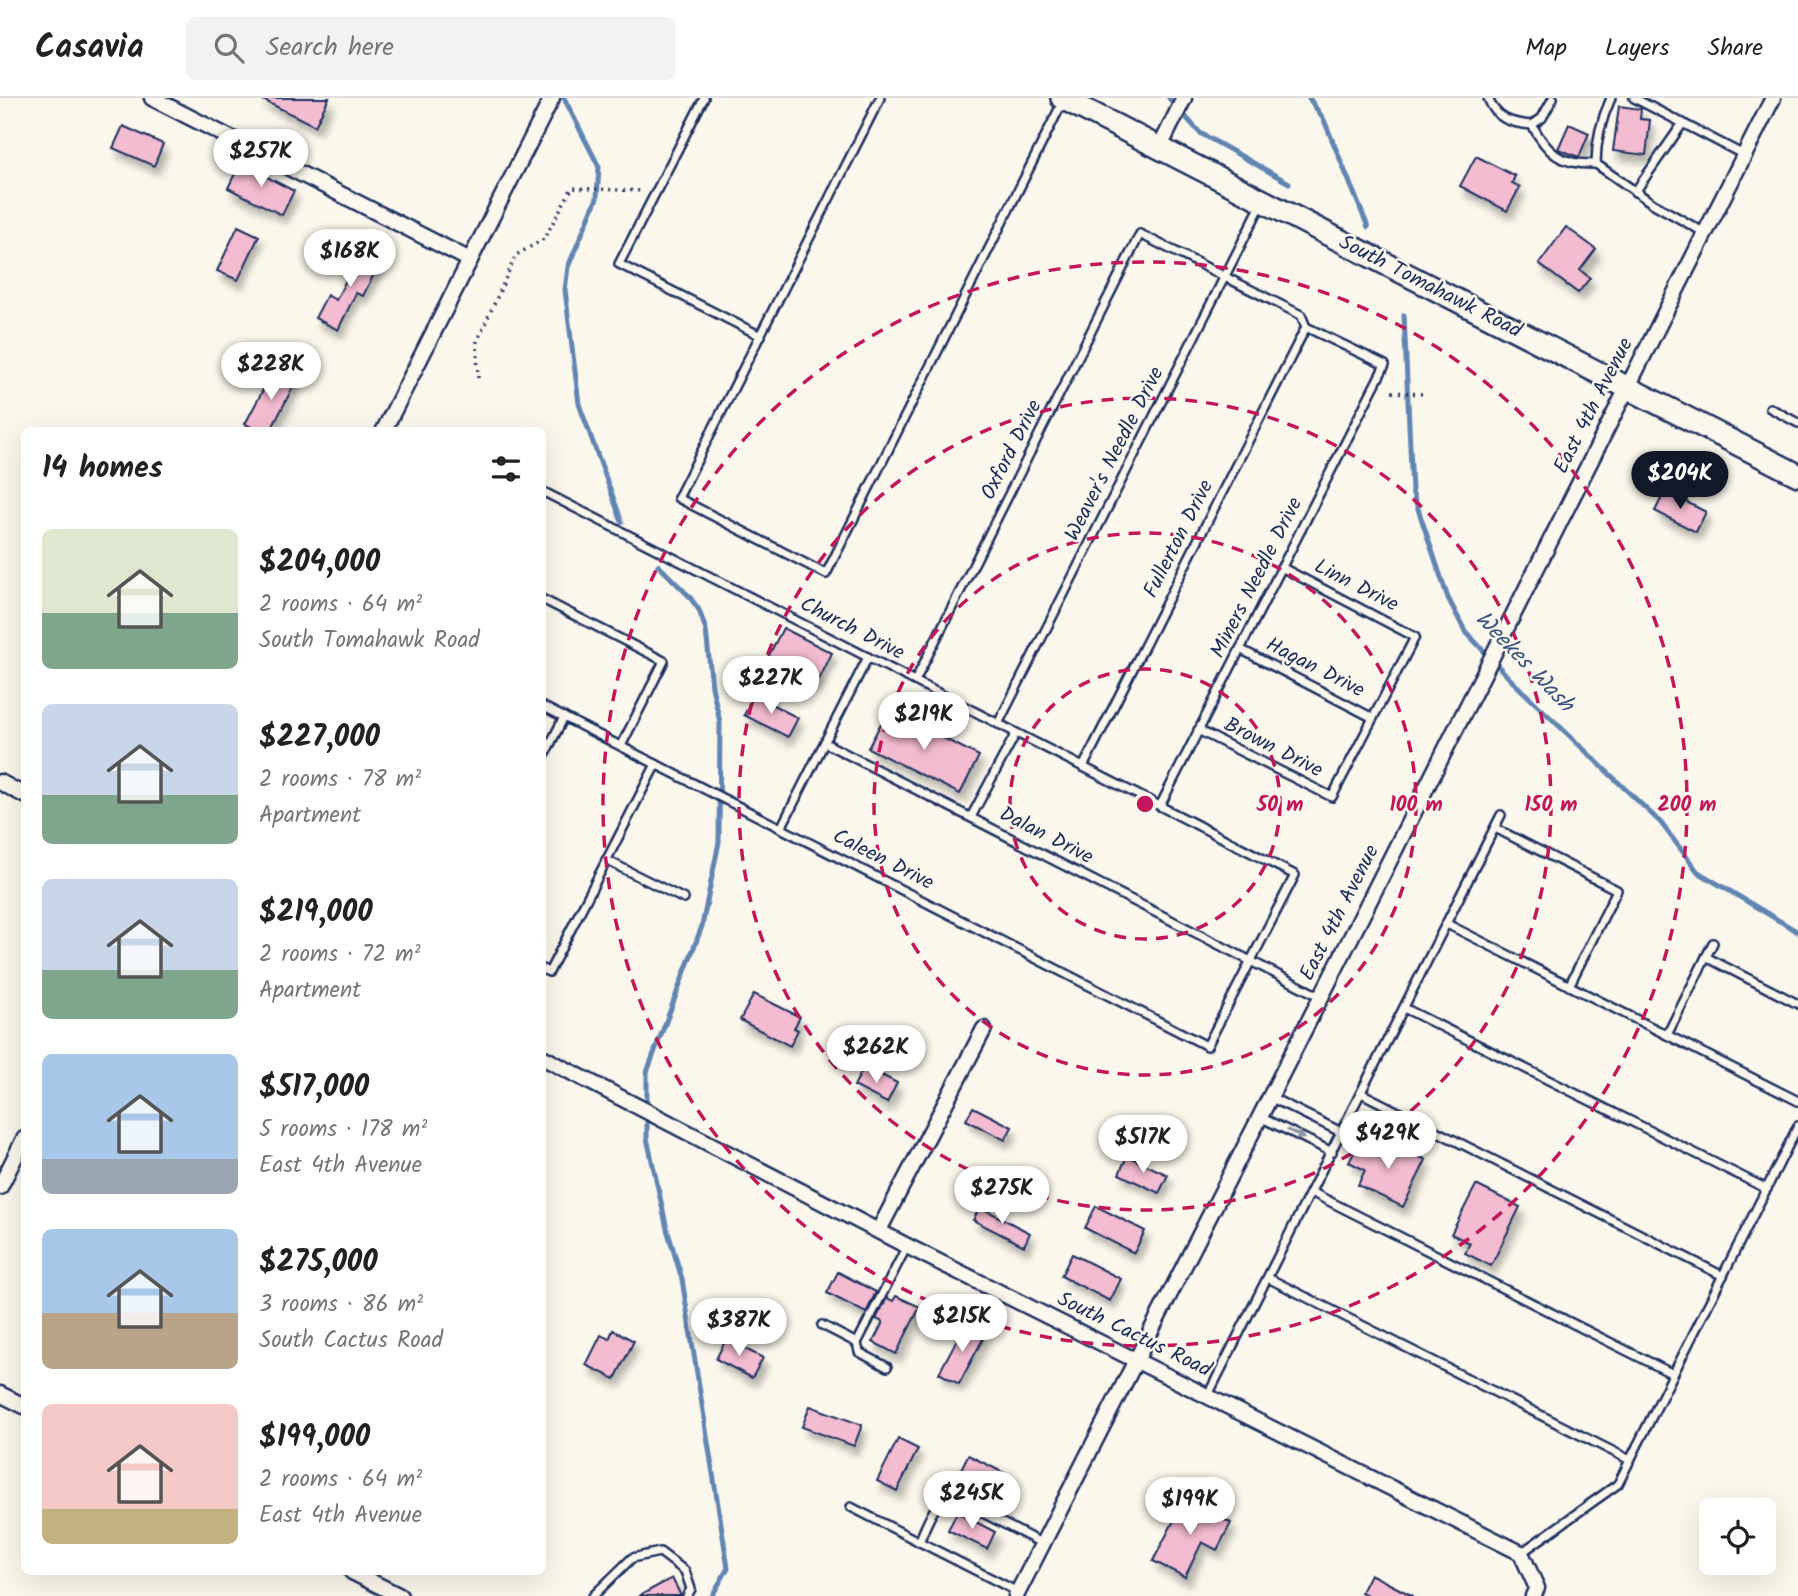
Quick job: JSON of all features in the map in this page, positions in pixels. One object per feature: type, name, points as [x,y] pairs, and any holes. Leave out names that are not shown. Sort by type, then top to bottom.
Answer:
[{"type":"main road","name":"South Tomahawk Road","points":[[1063,98],[1798,475]]},
{"type":"street","points":[[152,98],[470,260]]},
{"type":"street","points":[[386,427],[552,98]]},
{"type":"street","points":[[1160,147],[1184,98]]},
{"type":"street","name":"East 4th Avenue","points":[[1017,1594],[1773,98]]},
{"type":"street","points":[[0,782],[21,793]]},
{"type":"street","points":[[878,1230],[984,1029]]},
{"type":"street","name":"South Cactus Road","points":[[546,1059],[907,1245],[1521,1553]]},
{"type":"street","points":[[0,1187],[21,1145]]},
{"type":"street","points":[[0,1394],[21,1404]]},
{"type":"street","points":[[1521,1553],[1537,1588],[1533,1596]]},
{"type":"street","points":[[358,1575],[400,1596]]},
{"type":"lane","points":[[704,98],[619,264],[761,337]]},
{"type":"lane","points":[[880,98],[678,498],[826,574],[1063,98]]},
{"type":"lane","points":[[1488,98],[1496,114],[1516,123],[1531,125],[1542,118],[1553,98]]},
{"type":"lane","points":[[1596,164],[1596,145],[1602,116],[1611,98]]},
{"type":"lane","points":[[1634,98],[1744,155]]},
{"type":"lane","points":[[1635,192],[1683,123]]},
{"type":"lane","points":[[1531,125],[1542,143],[1554,155],[1581,164],[1596,164],[1635,192],[1705,233]]},
{"type":"lane","name":"Weaver's Needle Drive","points":[[998,724],[1263,200]]},
{"type":"lane","name":"Oxford Drive","points":[[915,681],[1140,234],[1224,276]]},
{"type":"lane","points":[[1224,276],[1301,315],[1306,327]]},
{"type":"lane","name":"Miners Needle Drive","points":[[1160,806],[1385,365],[1306,327]]},
{"type":"lane","name":"Fullerton Drive","points":[[1083,767],[1306,327]]},
{"type":"lane","points":[[1770,408],[1798,423]]},
{"type":"lane","name":"Church Drive","points":[[546,493],[1295,875],[1251,960]]},
{"type":"lane","name":"Linn Drive","points":[[1282,567],[1415,637],[1373,718]]},
{"type":"lane","points":[[546,600],[664,661],[621,746]]},
{"type":"lane","name":"Hagan Drive","points":[[1240,649],[1373,718]]},
{"type":"lane","points":[[781,828],[868,657]]},
{"type":"lane","name":"Caleen Drive","points":[[546,708],[1207,1046],[1251,960]]},
{"type":"lane","points":[[546,752],[564,717]]},
{"type":"lane","name":"Brown Drive","points":[[1198,730],[1332,797],[1373,718]]},
{"type":"lane","points":[[971,817],[1016,733]]},
{"type":"lane","name":"Dalan Drive","points":[[825,743],[1321,997]]},
{"type":"lane","points":[[546,971],[656,764]]},
{"type":"lane","points":[[1208,1395],[1501,815]]},
{"type":"lane","points":[[1495,828],[1616,890],[1569,986]]},
{"type":"lane","points":[[606,860],[684,899]]},
{"type":"lane","points":[[1447,924],[1798,1101]]},
{"type":"lane","points":[[1667,1035],[1713,943]]},
{"type":"lane","points":[[1706,957],[1798,1004]]},
{"type":"lane","points":[[1404,1008],[1766,1189]]},
{"type":"lane","points":[[1361,1093],[1723,1276]]},
{"type":"lane","points":[[1270,1097],[1341,1132]]},
{"type":"lane","points":[[1260,1116],[1332,1152]]},
{"type":"lane","points":[[1521,1553],[1618,1484],[1798,1126]]},
{"type":"lane","points":[[1311,1192],[1673,1374]]},
{"type":"lane","points":[[887,1367],[859,1352],[857,1343],[907,1245]]},
{"type":"lane","points":[[1268,1278],[1630,1460]]},
{"type":"lane","points":[[822,1325],[857,1343]]},
{"type":"lane","points":[[919,1542],[939,1503],[952,1497],[1043,1544]]},
{"type":"lane","points":[[850,1507],[1017,1594]]},
{"type":"lane","points":[[593,1596],[632,1558],[660,1552],[685,1571],[691,1589],[687,1596]]},
{"type":"path","points":[[478,378],[477,342],[516,255],[544,239],[572,188],[656,191]]},
{"type":"path","points":[[1392,392],[1422,394]]},
{"type":"building","points":[[259,98],[329,98],[315,126]]},
{"type":"building","points":[[1619,106],[1641,109],[1640,119],[1650,120],[1646,155],[1613,151]]},
{"type":"building","points":[[1569,124],[1589,133],[1579,157],[1558,149]]},
{"type":"building","points":[[123,126],[163,144],[154,166],[113,148]]},
{"type":"building","points":[[1476,156],[1515,176],[1512,183],[1520,187],[1507,211],[1460,186]]},
{"type":"building","points":[[240,163],[294,191],[282,215],[228,188]]},
{"type":"building","points":[[238,226],[259,236],[238,280],[217,271]]},
{"type":"building","points":[[1566,227],[1596,249],[1580,270],[1590,278],[1578,293],[1539,264]]},
{"type":"building","points":[[363,246],[383,256],[363,296],[356,293],[338,330],[315,318],[327,295],[336,300]]},
{"type":"building","points":[[274,369],[296,381],[273,427],[252,427],[245,424]]},
{"type":"building","points":[[1665,491],[1706,512],[1696,532],[1655,511]]},
{"type":"building","points":[[783,628],[832,653],[817,684],[767,659]]},
{"type":"building","points":[[754,695],[798,718],[788,737],[744,715]]},
{"type":"building","points":[[888,710],[979,756],[960,794],[868,748]]},
{"type":"building","points":[[754,994],[800,1017],[794,1028],[798,1030],[790,1046],[740,1020]]},
{"type":"building","points":[[864,1066],[897,1083],[887,1103],[854,1086]]},
{"type":"building","points":[[973,1107],[1012,1127],[1005,1140],[966,1120]]},
{"type":"building","points":[[1381,1138],[1426,1160],[1403,1207],[1358,1185],[1365,1170],[1349,1162],[1358,1145],[1373,1153]]},
{"type":"building","points":[[1127,1156],[1168,1175],[1159,1193],[1119,1174]]},
{"type":"building","points":[[1476,1185],[1520,1207],[1491,1266],[1465,1253],[1470,1243],[1451,1234]]},
{"type":"building","points":[[1096,1206],[1145,1231],[1134,1253],[1085,1228]]},
{"type":"building","points":[[980,1207],[1030,1233],[1024,1246],[973,1220]]},
{"type":"building","points":[[1072,1254],[1121,1279],[1110,1301],[1061,1276]]},
{"type":"building","points":[[838,1272],[876,1292],[866,1313],[827,1293]]},
{"type":"building","points":[[896,1296],[920,1307],[896,1354],[873,1342],[883,1322],[876,1319],[887,1298],[893,1301]]},
{"type":"building","points":[[965,1324],[985,1335],[959,1384],[939,1373]]},
{"type":"building","points":[[613,1330],[634,1341],[615,1379],[586,1365],[601,1335],[609,1339]]},
{"type":"building","points":[[726,1339],[763,1358],[752,1378],[716,1359]]},
{"type":"building","points":[[810,1406],[862,1425],[854,1446],[802,1427]]},
{"type":"building","points":[[898,1439],[918,1449],[897,1491],[877,1481]]},
{"type":"building","points":[[968,1455],[1012,1477],[1002,1498],[958,1475]]},
{"type":"building","points":[[1185,1499],[1231,1523],[1217,1550],[1202,1542],[1185,1577],[1153,1561]]},
{"type":"building","points":[[957,1512],[995,1532],[987,1549],[948,1530]]},
{"type":"building","points":[[1370,1574],[1413,1596],[1369,1596],[1361,1592]]},
{"type":"building","points":[[672,1578],[681,1596],[639,1596]]},
{"type":"waterway","points":[[564,98],[599,167],[597,198],[568,267],[565,290],[579,404],[622,522]]},
{"type":"waterway","name":"Weekes Wash","points":[[1169,98],[1200,133],[1289,183]]},
{"type":"waterway","points":[[1309,98],[1324,120],[1368,227]]},
{"type":"waterway","name":"Weekes Wash","points":[[1404,315],[1412,491],[1448,598],[1465,631],[1512,681],[1661,823],[1698,872],[1798,932]]},
{"type":"waterway","points":[[658,565],[699,610],[706,630],[712,687],[720,722],[719,842],[702,926],[647,1072],[647,1138],[667,1229],[682,1279],[728,1568],[712,1596]]}]
